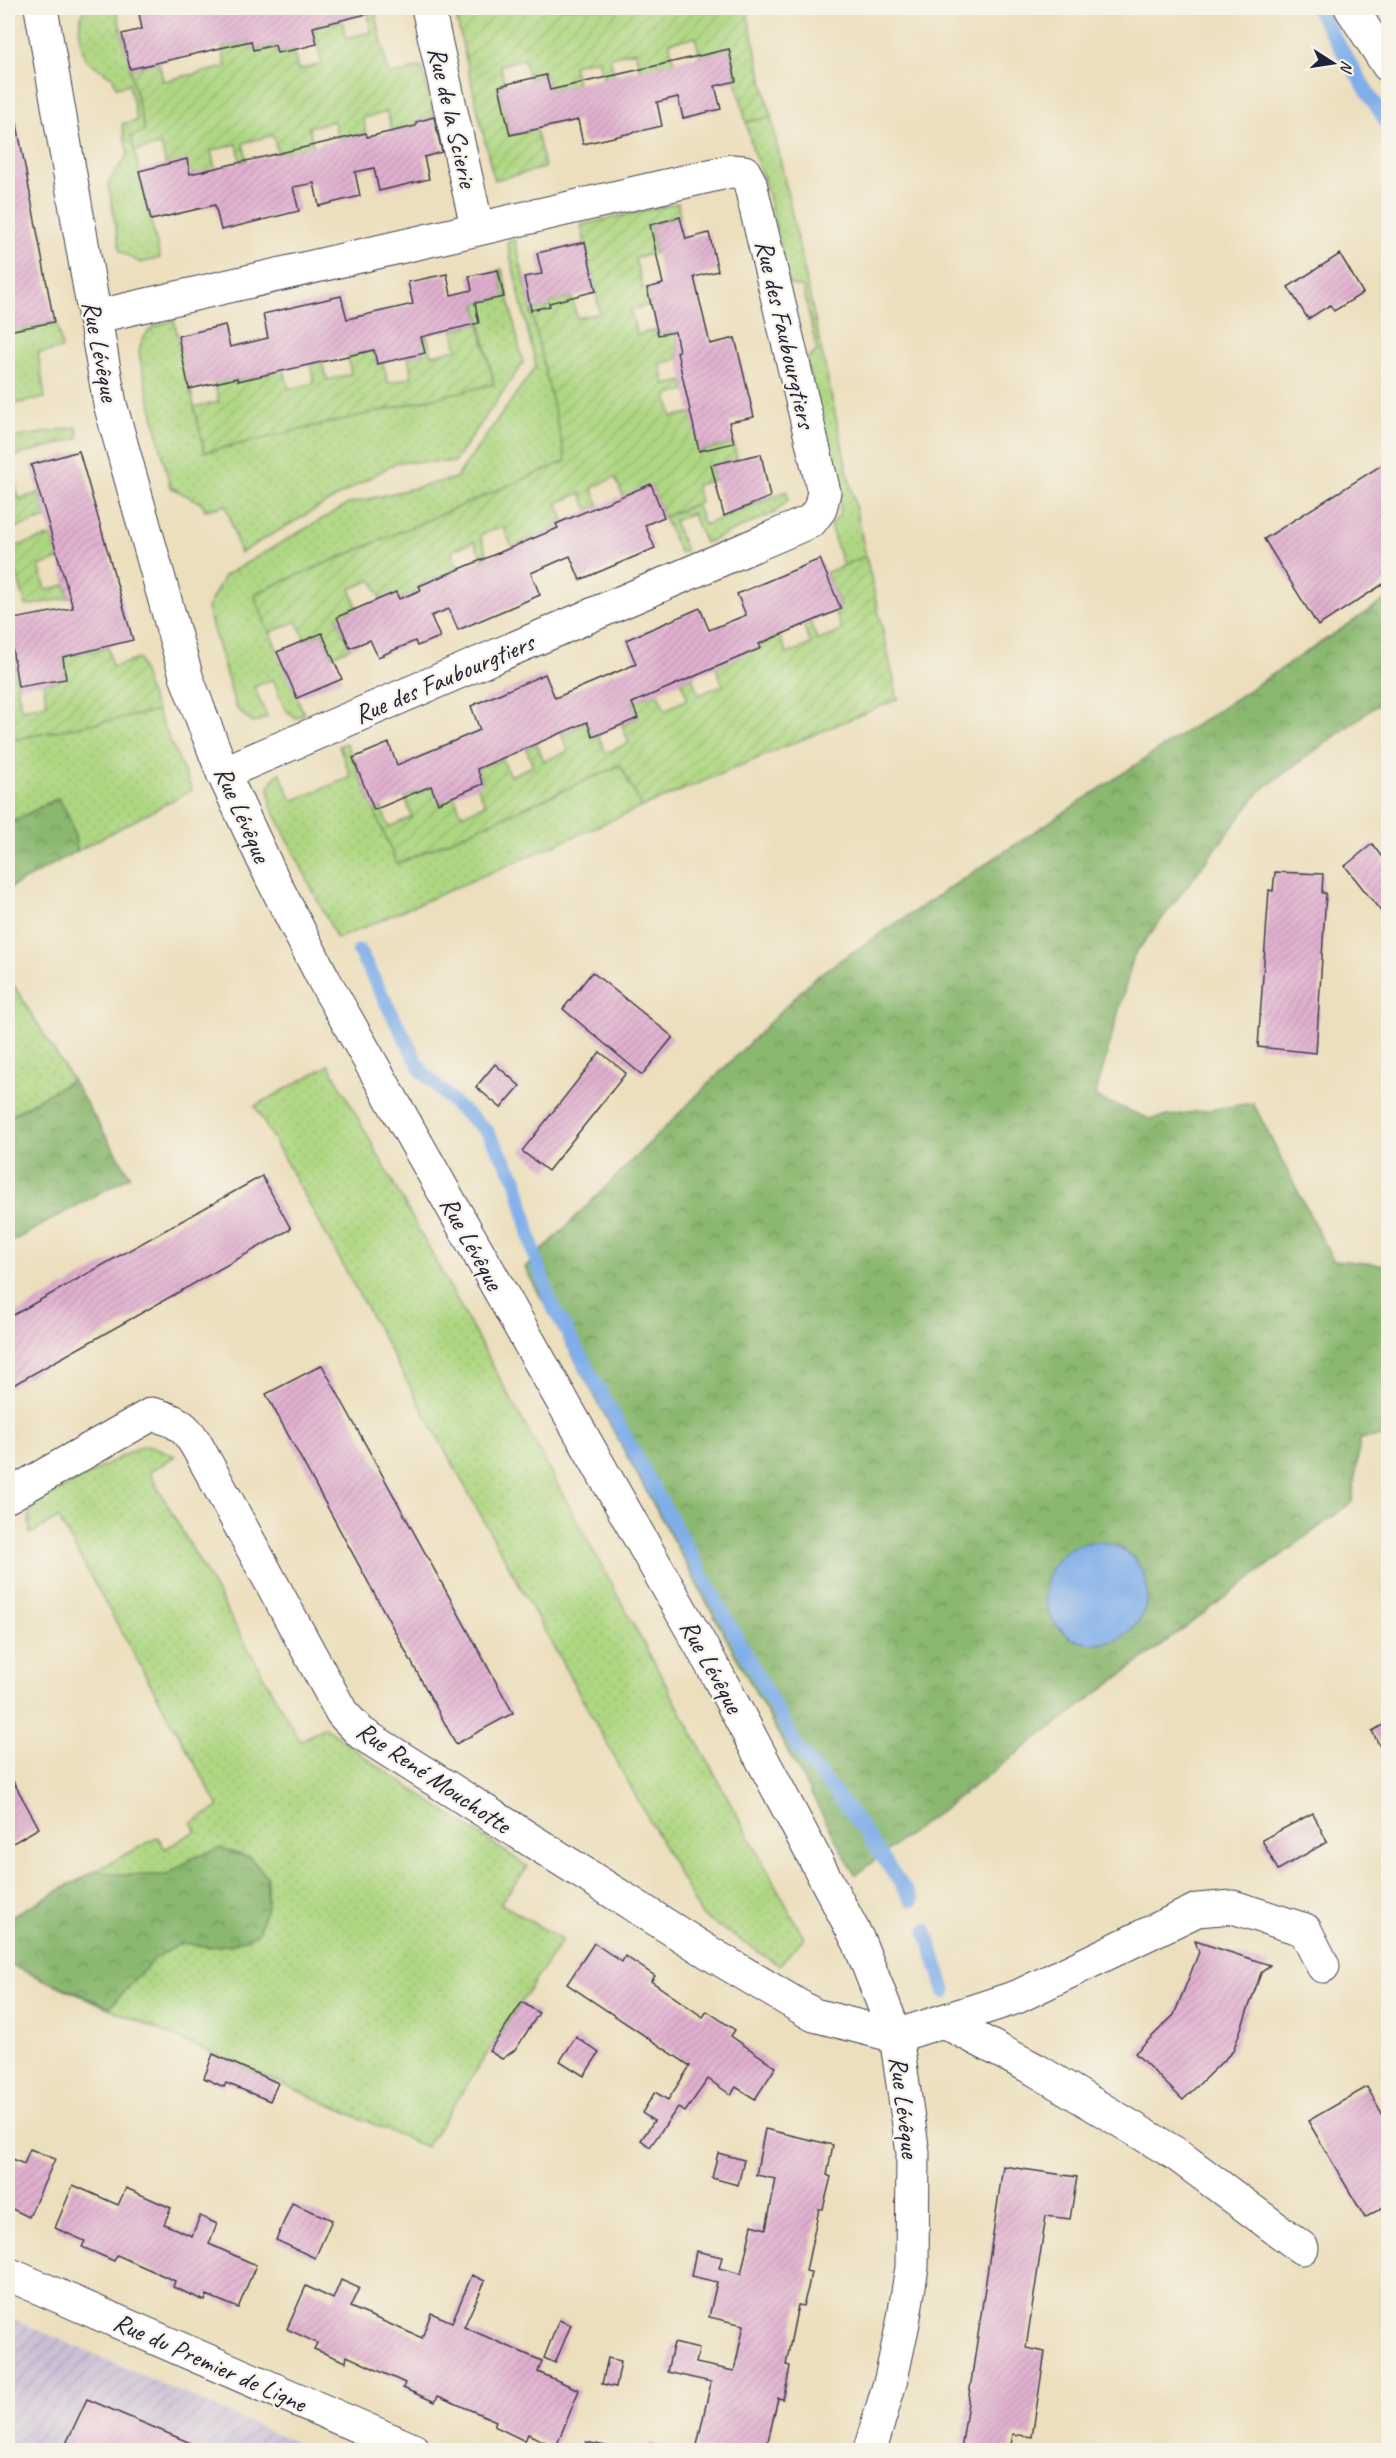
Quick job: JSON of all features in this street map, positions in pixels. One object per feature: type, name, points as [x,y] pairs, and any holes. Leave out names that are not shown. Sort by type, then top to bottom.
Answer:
[{"type":"street","name":"Rue Lévêque","points":[[41,8],[110,404],[184,669],[223,773],[272,878],[324,980],[718,1676],[859,1942],[896,2036],[913,2153],[912,2267],[891,2379],[870,2451]]},
{"type":"street","name":"Rue de la Scierie","points":[[428,8],[477,227]]},
{"type":"street","points":[[1351,8],[1389,65]]},
{"type":"street","name":"Rue des Faubourgtiers","points":[[94,317],[477,227],[731,171],[744,172],[750,183],[824,492],[820,509],[811,521],[223,773]]},
{"type":"street","name":"Rue René Mouchotte","points":[[8,1496],[152,1414],[174,1419],[190,1434],[342,1713],[360,1733],[713,1955],[814,2015],[896,2036]]},
{"type":"street","points":[[896,2036],[1017,1997],[1197,1910],[1233,1907],[1305,1930],[1323,1966]]},
{"type":"street","points":[[943,2021],[1036,2070],[1176,2154],[1302,2248]]},
{"type":"street","name":"Rue du Premier de Ligne","points":[[8,2274],[413,2451]]},
{"type":"shaded area","points":[[8,2317],[313,2450],[8,2450]]},
{"type":"green space","points":[[86,8],[116,8],[145,132],[131,136],[160,258],[140,263],[120,251],[108,183],[128,155],[122,124],[137,120],[129,84],[116,87],[113,78],[85,59],[79,26]]},
{"type":"green space","points":[[454,8],[746,8],[771,117],[746,122],[729,50],[700,56],[695,37],[669,42],[674,62],[640,70],[635,51],[610,57],[614,76],[603,78],[598,59],[573,65],[577,84],[550,90],[546,75],[529,79],[524,59],[500,65],[505,85],[499,86],[510,135],[536,129],[545,168],[494,180]]},
{"type":"green space","points":[[375,12],[389,75],[422,67],[434,117],[416,122],[416,126],[392,131],[387,112],[363,118],[366,133],[338,140],[334,121],[309,127],[313,146],[278,154],[273,135],[243,143],[247,161],[241,163],[237,144],[211,151],[215,169],[190,174],[166,165],[161,145],[135,151],[131,136],[145,132],[130,69],[159,62],[163,81],[226,67],[222,48],[251,41],[253,50],[275,45],[277,53],[293,50],[298,70],[322,64],[313,27],[342,20],[346,38],[371,32],[368,14]]},
{"type":"green space","points":[[771,117],[866,556],[843,566],[830,525],[839,516],[840,504],[806,360],[817,351],[803,288],[789,284],[766,186],[753,151],[746,122]]},
{"type":"green space","points":[[678,203],[680,217],[650,225],[656,253],[635,258],[643,289],[647,288],[651,305],[630,310],[637,335],[656,330],[658,335],[675,332],[679,351],[677,352],[678,359],[660,364],[665,385],[684,381],[685,391],[667,395],[672,417],[691,413],[700,451],[734,443],[737,460],[711,465],[714,480],[696,485],[700,502],[664,517],[651,485],[623,496],[615,477],[592,488],[599,505],[588,510],[581,493],[557,503],[564,520],[557,524],[558,528],[512,547],[503,526],[480,535],[488,557],[482,559],[474,541],[452,551],[459,569],[419,586],[421,590],[399,599],[381,599],[372,580],[350,589],[358,609],[337,617],[350,648],[332,656],[322,633],[305,640],[297,621],[269,633],[254,594],[566,461],[531,310],[572,297],[577,318],[600,313],[581,225]]},
{"type":"green space","points":[[515,240],[567,461],[254,594],[304,714],[295,718],[285,709],[273,679],[254,687],[267,717],[253,723],[236,708],[207,608],[224,576],[348,504],[456,478],[536,366],[507,242]]},
{"type":"green space","points":[[502,269],[523,363],[454,462],[397,462],[240,553],[226,505],[205,510],[203,504],[170,487],[139,354],[142,340],[150,330],[174,320],[205,452],[494,384],[476,303],[504,297],[498,270]]},
{"type":"green space","points":[[57,322],[62,349],[38,353],[45,398],[8,405],[8,331]]},
{"type":"green space","points":[[479,323],[494,384],[205,452],[194,407],[219,402],[214,383],[237,378],[238,381],[284,370],[289,389],[314,383],[310,364],[322,362],[327,380],[351,374],[348,356],[374,350],[377,364],[383,363],[388,383],[412,377],[408,357],[424,353],[421,337],[427,336],[432,355],[457,349],[453,330]]},
{"type":"green space","points":[[77,427],[79,438],[8,458],[8,439]]},
{"type":"green space","points":[[11,471],[19,499],[39,493],[47,518],[8,530],[8,472]]},
{"type":"green space","points":[[787,491],[788,500],[774,513],[705,543],[692,513],[674,521],[686,551],[680,553],[664,517],[696,504],[704,525]]},
{"type":"green space","points":[[52,536],[59,559],[39,566],[46,590],[66,585],[69,598],[26,606],[9,548]]},
{"type":"green space","points":[[866,556],[898,699],[642,807],[620,765],[397,864],[374,810],[381,807],[389,827],[412,817],[405,797],[431,786],[454,796],[462,815],[485,804],[477,786],[483,783],[477,769],[502,759],[510,776],[533,766],[526,748],[537,744],[544,761],[568,751],[561,733],[587,722],[593,736],[598,735],[606,753],[629,743],[622,725],[638,718],[632,703],[657,692],[665,710],[688,699],[681,682],[692,677],[699,695],[723,685],[716,667],[779,635],[787,654],[811,644],[803,625],[810,622],[818,641],[842,630],[835,612],[841,608],[826,573]]},
{"type":"green space","points":[[1388,598],[1388,697],[1260,791],[1134,955],[1095,1097],[1150,1119],[1253,1103],[1333,1260],[1388,1265],[1388,1435],[1360,1439],[1352,1502],[855,1875],[525,1268],[815,977]]},
{"type":"green space","points":[[8,626],[21,709],[47,704],[43,683],[66,679],[63,657],[108,647],[112,667],[139,659],[157,711],[11,740],[8,737]]},
{"type":"green space","points":[[157,711],[192,790],[77,851],[71,823],[58,798],[8,824],[8,737],[11,740]]},
{"type":"green space","points":[[346,743],[397,864],[621,765],[642,807],[337,939],[271,806],[269,788],[280,773],[292,801],[351,777],[339,746]]},
{"type":"green space","points":[[58,798],[71,823],[77,851],[8,889],[8,824]]},
{"type":"green space","points":[[8,976],[72,1080],[8,1117]]},
{"type":"green space","points":[[329,1065],[804,1938],[779,1965],[702,1916],[255,1106]]},
{"type":"green space","points":[[72,1080],[130,1176],[8,1244],[8,1117]]},
{"type":"green space","points":[[141,1446],[157,1448],[175,1456],[149,1472],[300,1741],[325,1727],[366,1758],[528,1867],[500,1903],[562,1940],[426,2147],[8,1964],[8,1918],[158,1837],[165,1849],[196,1831],[191,1823],[219,1807],[58,1518],[30,1534],[29,1514],[40,1501]]},
{"type":"green space","points":[[220,1848],[250,1858],[267,1877],[267,1907],[257,1934],[233,1944],[210,1947],[181,1943],[154,1959],[110,2007],[8,1964],[8,1918],[96,1871],[124,1875],[166,1875],[195,1857]]},
{"type":"water","points":[[1096,1542],[1116,1546],[1132,1557],[1143,1573],[1147,1593],[1143,1613],[1132,1629],[1116,1640],[1096,1644],[1076,1640],[1060,1629],[1049,1613],[1045,1593],[1049,1573],[1060,1557],[1076,1546]]},
{"type":"building","points":[[138,8],[220,8],[221,10],[233,8],[373,8],[375,12],[313,27],[317,44],[293,50],[277,53],[275,45],[253,50],[251,41],[130,69],[122,34],[142,29]]},
{"type":"building","points":[[729,49],[736,81],[715,86],[721,109],[683,118],[678,97],[657,102],[662,126],[583,144],[578,120],[510,135],[499,86],[546,75],[550,90]]},
{"type":"building","points":[[8,76],[54,322],[8,331]]},
{"type":"building","points":[[434,117],[442,152],[424,157],[429,179],[379,191],[374,168],[355,172],[360,196],[319,206],[314,183],[293,187],[299,211],[221,230],[215,205],[151,220],[139,171],[187,159],[190,174],[366,133],[367,137],[416,126],[416,122]]},
{"type":"building","points":[[680,217],[686,239],[709,233],[718,271],[694,277],[710,344],[735,338],[754,417],[729,422],[734,443],[699,451],[677,352],[679,351],[675,332],[658,335],[647,288],[663,284],[650,225]]},
{"type":"building","points":[[585,242],[596,291],[531,310],[524,277],[542,274],[537,253]]},
{"type":"building","points":[[1340,254],[1363,293],[1334,311],[1330,305],[1308,319],[1288,287]]},
{"type":"building","points":[[498,270],[504,297],[475,303],[479,323],[421,337],[425,353],[377,364],[374,350],[238,381],[237,378],[189,389],[178,336],[225,325],[230,347],[268,338],[263,314],[341,296],[347,319],[413,304],[408,282],[447,274],[451,295],[472,290],[469,276]]},
{"type":"building","points":[[79,451],[133,640],[63,657],[66,679],[18,687],[8,620],[73,608],[31,465]]},
{"type":"building","points":[[761,454],[770,497],[724,516],[711,465]]},
{"type":"building","points":[[1388,461],[1388,581],[1318,626],[1264,539]]},
{"type":"building","points":[[651,484],[664,517],[645,525],[655,548],[580,580],[570,556],[531,573],[540,595],[458,630],[449,609],[431,616],[440,637],[417,646],[415,641],[378,657],[370,640],[350,648],[337,617],[396,592],[399,599],[421,590],[419,586],[558,528],[556,524]]},
{"type":"building","points":[[820,559],[841,609],[759,644],[761,648],[632,703],[638,718],[593,737],[587,722],[477,769],[483,784],[438,803],[431,786],[374,810],[353,758],[389,743],[397,765],[480,730],[471,706],[545,674],[555,698],[636,664],[626,640],[700,608],[709,630],[746,615],[737,594]]},
{"type":"building","points":[[322,633],[342,679],[297,698],[277,652]]},
{"type":"building","points":[[1372,844],[1388,865],[1388,910],[1383,914],[1345,866]]},
{"type":"building","points":[[1275,872],[1323,874],[1322,893],[1326,893],[1316,1053],[1258,1047],[1269,890],[1273,891]]},
{"type":"building","points":[[592,972],[673,1037],[642,1075],[563,1009]]},
{"type":"building","points":[[600,1052],[626,1073],[548,1171],[522,1151]]},
{"type":"building","points":[[495,1064],[520,1086],[501,1108],[476,1087]]},
{"type":"building","points":[[262,1176],[291,1229],[8,1388],[8,1318]]},
{"type":"building","points":[[322,1365],[513,1713],[456,1744],[266,1394]]},
{"type":"building","points":[[1388,1722],[1388,1762],[1372,1731]]},
{"type":"building","points":[[8,1772],[39,1828],[8,1846]]},
{"type":"building","points":[[1313,1813],[1327,1842],[1278,1870],[1262,1840]]},
{"type":"building","points":[[1195,1941],[1270,1965],[1261,1973],[1233,2051],[1183,2100],[1135,2053],[1174,2015],[1199,1952]]},
{"type":"building","points":[[594,1943],[622,1962],[625,1956],[655,1976],[651,1981],[703,2017],[707,2011],[735,2030],[731,2036],[776,2067],[755,2099],[736,2087],[731,2095],[708,2079],[685,2112],[678,2107],[650,2147],[641,2140],[654,2121],[642,2113],[655,2092],[668,2100],[690,2066],[567,1984]]},
{"type":"building","points":[[522,2002],[539,2013],[516,2049],[502,2059],[489,2051]]},
{"type":"building","points":[[576,2037],[599,2053],[584,2076],[560,2061]]},
{"type":"building","points":[[213,2054],[278,2083],[270,2101],[226,2083],[224,2087],[204,2078]]},
{"type":"building","points":[[1367,2087],[1388,2124],[1388,2204],[1365,2218],[1308,2121]]},
{"type":"building","points":[[765,2129],[833,2145],[827,2175],[831,2177],[823,2209],[819,2209],[806,2271],[811,2272],[808,2288],[803,2306],[798,2305],[786,2365],[790,2366],[787,2383],[783,2399],[778,2398],[766,2450],[696,2450],[711,2382],[667,2372],[670,2358],[674,2343],[699,2349],[696,2363],[734,2371],[744,2325],[709,2317],[717,2282],[691,2276],[696,2251],[722,2257],[719,2268],[741,2274],[752,2225],[766,2229],[776,2179],[756,2175]]},
{"type":"building","points":[[30,2149],[55,2159],[29,2217],[8,2207],[8,2157],[24,2164]]},
{"type":"building","points":[[718,2153],[744,2160],[738,2185],[712,2178]]},
{"type":"building","points":[[1003,2166],[1077,2177],[1070,2219],[1046,2216],[1026,2348],[1045,2352],[1032,2437],[1013,2434],[1010,2450],[961,2450]]},
{"type":"building","points":[[73,2185],[118,2205],[126,2188],[171,2208],[164,2224],[192,2236],[200,2216],[217,2224],[209,2244],[256,2265],[238,2308],[207,2295],[205,2301],[173,2287],[175,2281],[117,2255],[114,2261],[82,2247],[85,2241],[55,2228]]},
{"type":"building","points":[[292,2203],[332,2220],[315,2258],[276,2240]]},
{"type":"building","points":[[472,2275],[485,2281],[464,2327],[542,2361],[538,2372],[579,2390],[556,2447],[528,2434],[525,2441],[494,2426],[496,2421],[438,2396],[435,2402],[403,2388],[405,2383],[347,2356],[346,2362],[314,2349],[317,2343],[287,2329],[306,2286],[333,2299],[341,2280],[359,2288],[350,2307],[422,2338],[431,2313],[452,2322]]},
{"type":"building","points":[[559,2320],[571,2325],[555,2363],[544,2358]]},
{"type":"building","points":[[608,2358],[621,2361],[616,2387],[602,2384]]},
{"type":"building","points":[[87,2399],[207,2450],[63,2450]]},
{"type":"building","points":[[586,2442],[621,2449],[621,2450],[584,2450]]},
{"type":"building","points":[[650,2443],[678,2450],[649,2450]]},
{"type":"waterway","points":[[1316,8],[1388,125]]},
{"type":"waterway","points":[[359,951],[422,1071],[457,1106],[487,1131],[517,1181],[534,1253],[550,1301],[799,1750],[853,1815],[912,1900]]},
{"type":"waterway","points":[[926,1930],[945,1992]]}]
